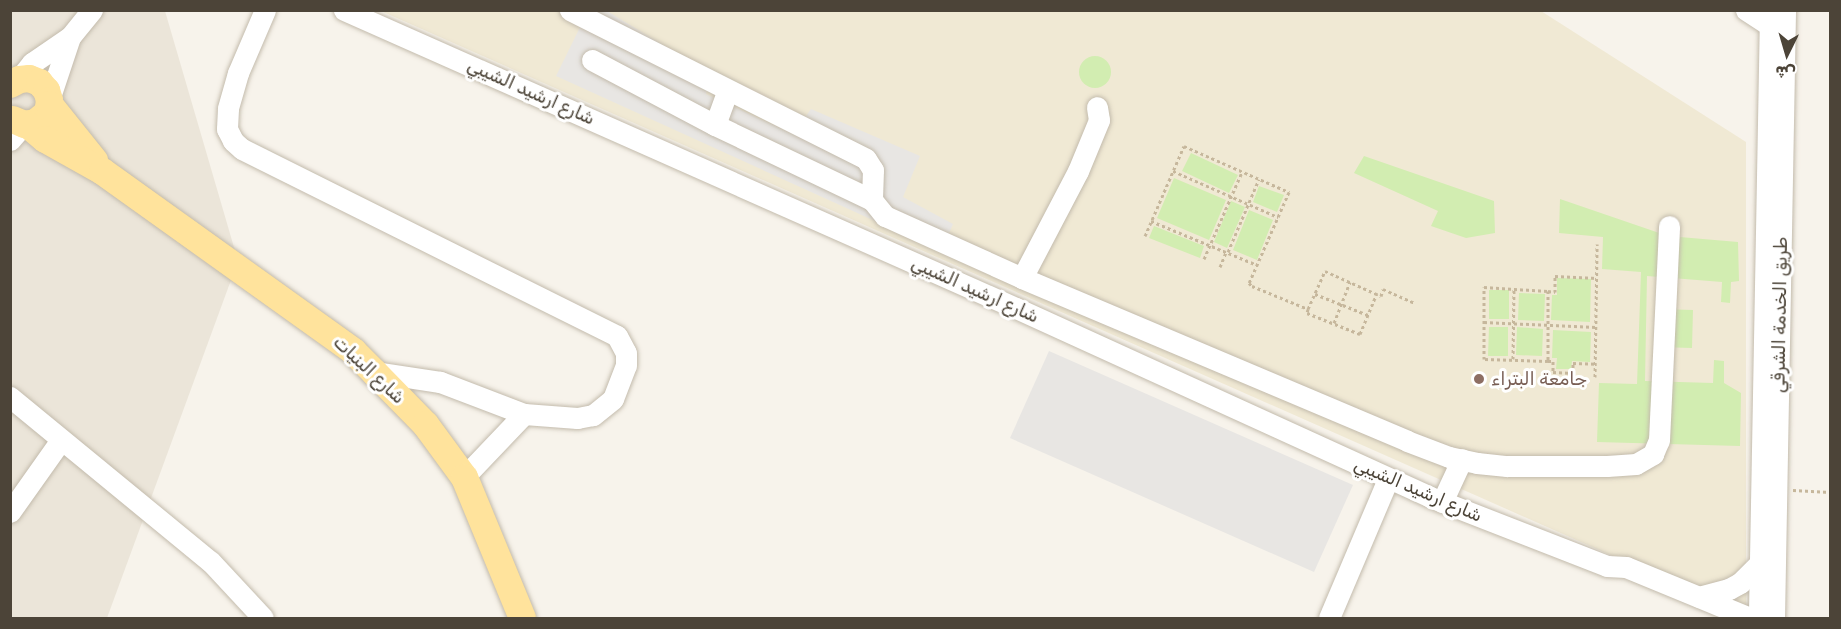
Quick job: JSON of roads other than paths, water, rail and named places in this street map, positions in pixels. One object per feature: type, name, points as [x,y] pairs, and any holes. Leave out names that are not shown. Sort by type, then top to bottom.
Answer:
[{"type":"main road","name":"شارع البنيات","points":[[14,80],[29,78],[39,82],[46,90],[49,102],[102,171]]},
{"type":"main road","points":[[18,127],[42,118],[49,102]]},
{"type":"main road","name":"شارع البنيات","points":[[18,127],[45,139],[102,171],[353,351],[425,424],[464,477],[522,618]]},
{"type":"street","points":[[14,80],[32,63],[70,37],[92,10]]},
{"type":"street","points":[[265,10],[238,73],[228,109],[227,129],[233,141],[242,149],[545,298],[617,336],[623,344],[626,365],[613,399],[607,406],[593,415],[577,418],[524,414],[440,382],[374,372]]},
{"type":"street","name":"شارع ارشيد الشيبي","points":[[344,10],[1016,308],[1436,500],[1607,566],[1626,567],[1750,618]]},
{"type":"street","points":[[570,10],[866,159],[873,170],[872,200]]},
{"type":"street","points":[[1746,10],[1770,18]]},
{"type":"street","name":"طريق الخدمة الشرقي","points":[[1773,618],[1785,10]]},
{"type":"street","name":"طريق الخدمة الشرقي","points":[[1760,618],[1770,18]]},
{"type":"street","points":[[49,102],[70,37]]},
{"type":"street","points":[[592,60],[716,125],[872,200],[885,216],[1022,278],[1407,441],[1456,458],[1507,466],[1636,464],[1653,454],[1659,440],[1669,226]]},
{"type":"street","points":[[716,125],[728,90]]},
{"type":"street","points":[[1022,278],[1078,171],[1099,120],[1097,107]]},
{"type":"street","points":[[10,397],[211,562],[263,618]]},
{"type":"street","points":[[464,477],[524,414]]},
{"type":"street","points":[[10,512],[61,440]]},
{"type":"street","points":[[1436,500],[1456,458]]},
{"type":"street","points":[[1329,618],[1388,479]]},
{"type":"street","points":[[1699,597],[1729,589],[1746,578],[1760,564]]},
{"type":"street","name":"شارع ارشيد الشيبي","points":[[1607,566],[1621,579],[1714,618]]},
{"type":"place","name":"جامعة البتراء","points":[[1479,379]]}]
